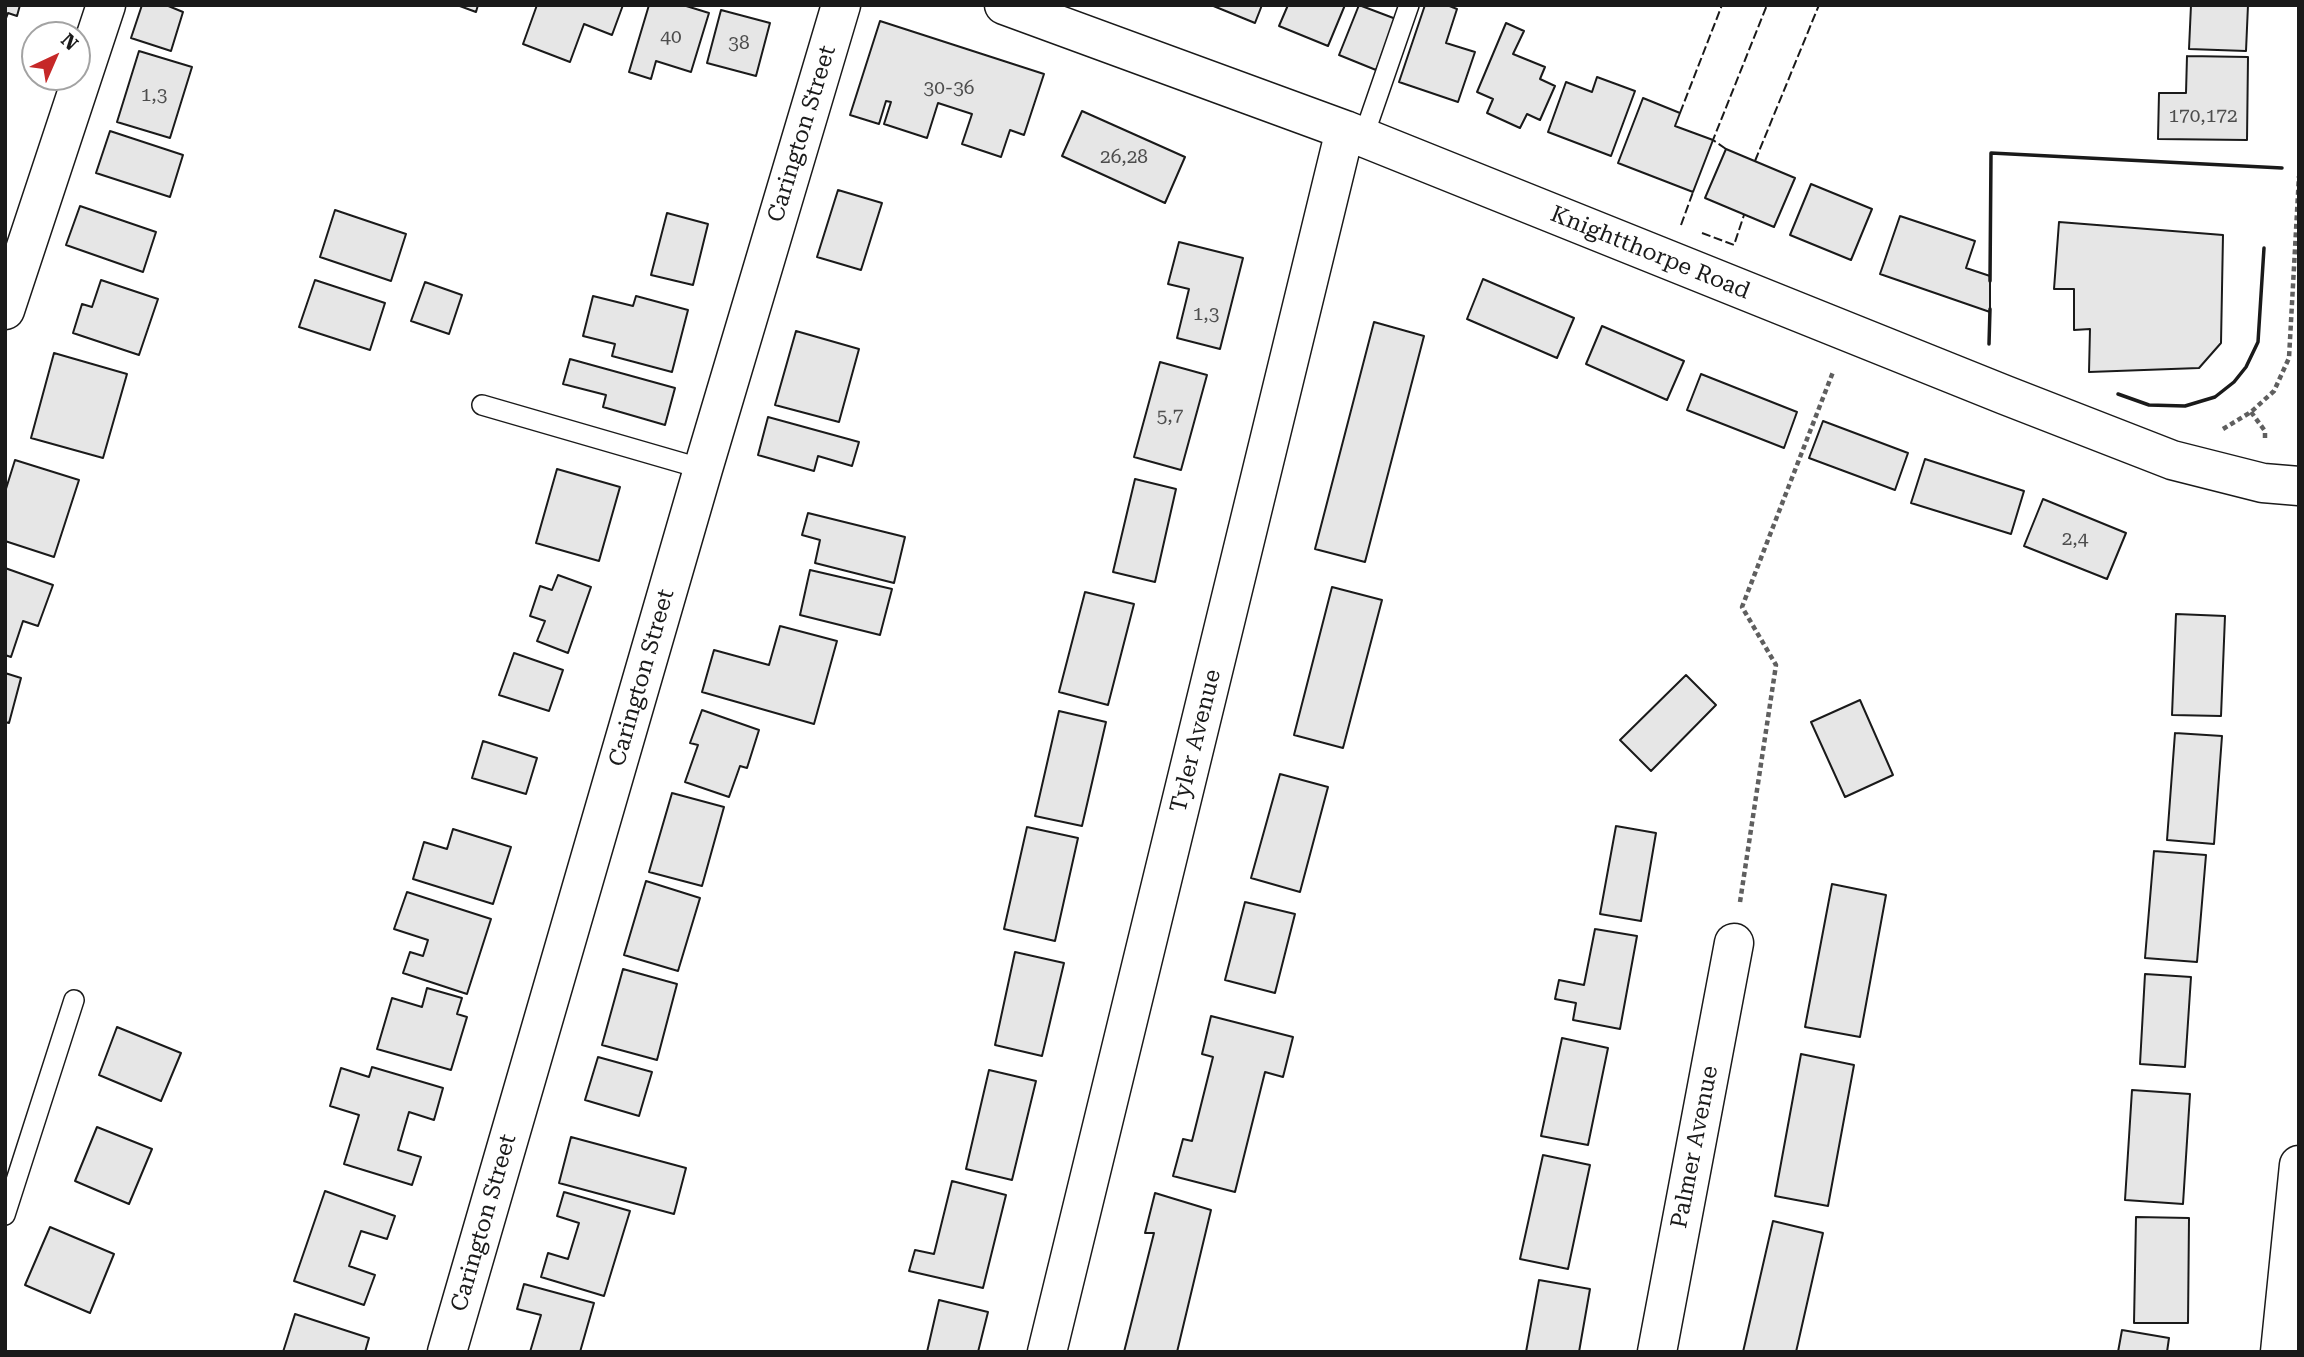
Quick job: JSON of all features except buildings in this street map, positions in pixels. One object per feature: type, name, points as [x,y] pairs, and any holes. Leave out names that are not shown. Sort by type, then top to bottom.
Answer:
[{"type":"main road","points":[[5,310],[106,5]]},
{"type":"main road","name":"Carington Street","points":[[447,1352],[703,469],[841,5]]},
{"type":"main road","name":"Knightthorpe Road","points":[[1004,5],[1354,134],[2172,460],[2263,483],[2299,486]]},
{"type":"main road","name":"Tyler Avenue","points":[[1047,1352],[1354,134]]},
{"type":"main road","name":"Palmer Avenue","points":[[1657,1352],[1734,943]]},
{"type":"main road","points":[[2280,1352],[2299,1165]]},
{"type":"lane","points":[[1354,134],[1409,5]]},
{"type":"lane","points":[[482,405],[703,469]]},
{"type":"lane","points":[[5,1215],[74,1000]]},
{"type":"path","points":[[2213,430],[2224,429],[2251,412],[2274,391],[2288,358],[2299,176]]},
{"type":"path","points":[[1734,943],[1776,665],[1742,607],[1849,332]]},
{"type":"fence","points":[[1680,113],[1722,5]]},
{"type":"fence","points":[[1726,149],[1713,140],[1767,5]]},
{"type":"fence","points":[[1755,161],[1819,5]]},
{"type":"fence","points":[[1681,225],[1693,192]]},
{"type":"fence","points":[[1702,233],[1734,245],[1744,215]]},
{"type":"wall","points":[[1990,281],[1991,153],[2282,168]]},
{"type":"wall","points":[[2118,394],[2149,405],[2185,406],[2215,397],[2234,382],[2246,367],[2258,342],[2264,248]]},
{"type":"wall","points":[[1989,344],[1990,309]]}]
